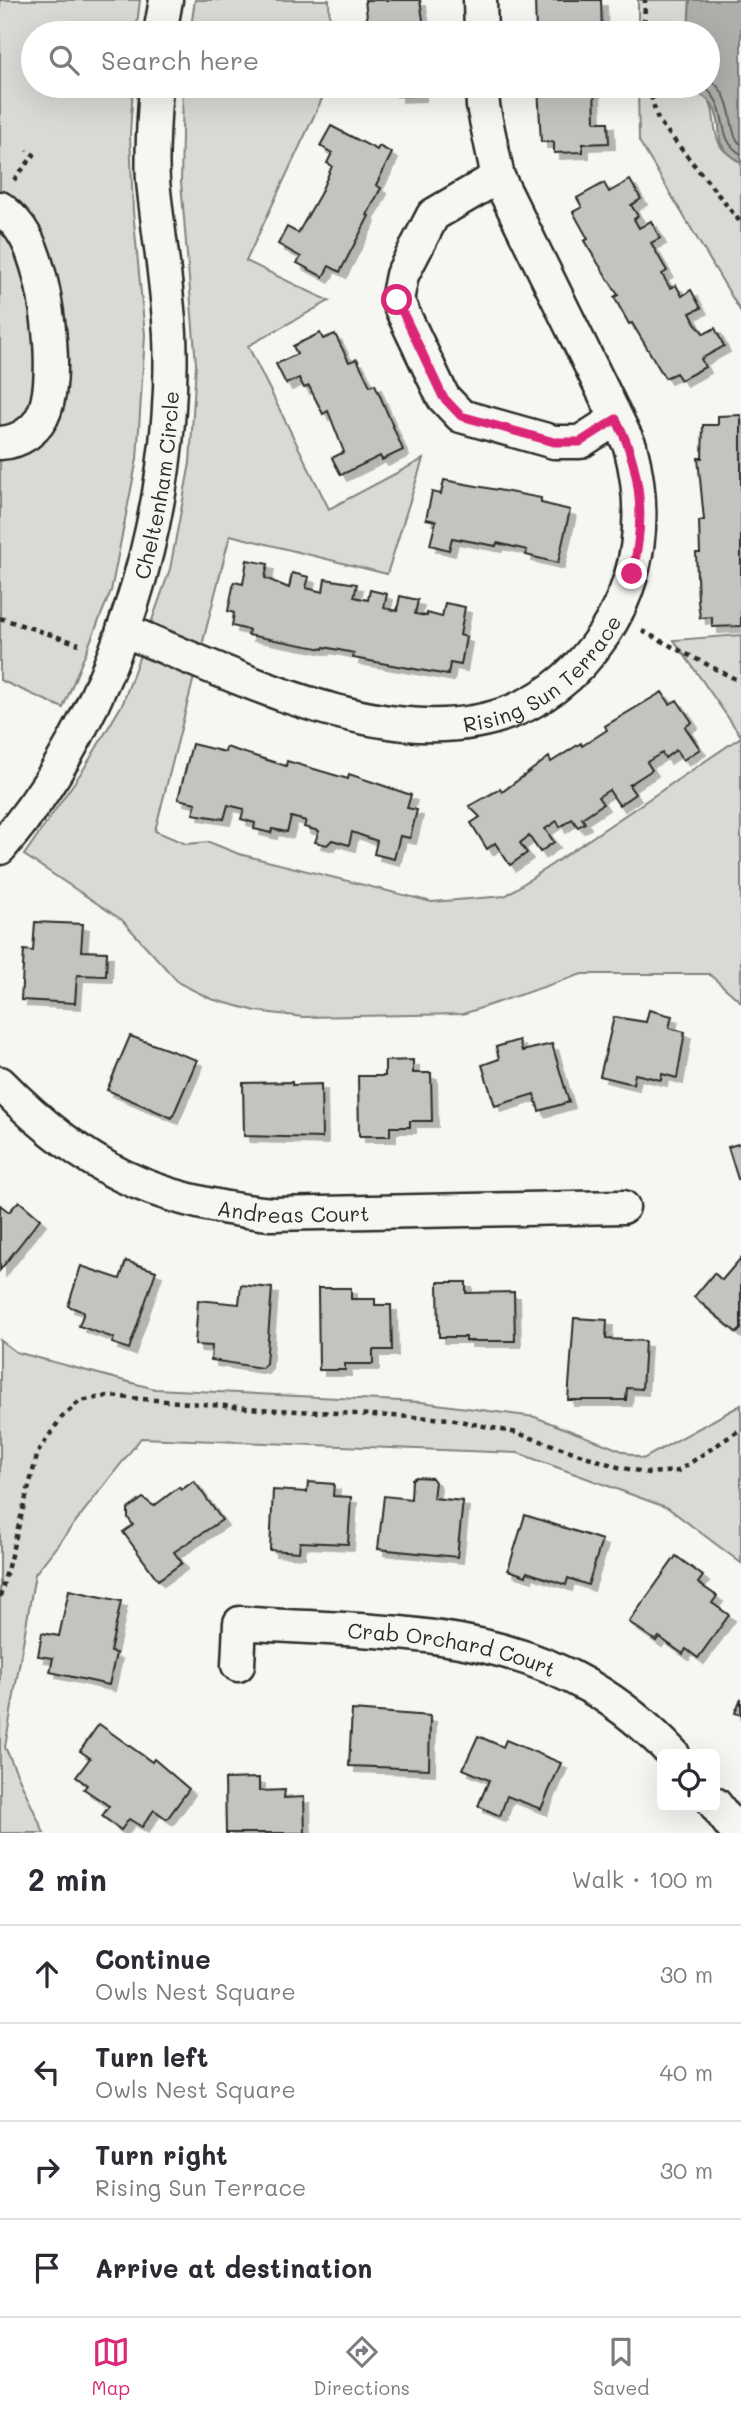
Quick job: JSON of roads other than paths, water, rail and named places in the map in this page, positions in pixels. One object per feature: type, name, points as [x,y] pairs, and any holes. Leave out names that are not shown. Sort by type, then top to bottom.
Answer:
[{"type":"street","points":[[162,21],[166,0]]},
{"type":"street","points":[[480,0],[481,21]]},
{"type":"street","name":"Cheltenham Circle","points":[[0,848],[24,820],[71,744],[98,692],[123,630],[150,534],[166,445],[170,335],[153,180],[152,128],[155,98]]},
{"type":"street","name":"Rising Sun Terrace","points":[[123,630],[321,708],[389,723],[440,727],[492,718],[539,696],[580,664],[615,617],[632,574],[641,523],[636,471],[630,446],[498,177],[483,98]]},
{"type":"street","points":[[498,177],[433,215],[402,275],[397,300],[443,397],[461,416],[554,442],[580,442],[616,419]]},
{"type":"street","points":[[0,443],[10,443],[33,430],[45,410],[51,360],[39,268],[4,197]]},
{"type":"street","name":"Andreas Court","points":[[0,1083],[38,1121],[78,1152],[123,1178],[170,1196],[220,1209],[271,1214],[623,1207]]},
{"type":"street","name":"Crab Orchard Court","points":[[238,1665],[240,1623],[452,1638],[508,1650],[559,1670],[608,1698],[652,1732],[669,1749]]},
{"type":"street","points":[[720,1811],[737,1833]]},
{"type":"water","points":[[690,0],[741,0],[741,163],[721,144],[715,111],[705,98],[720,98],[720,21],[689,21]]}]
